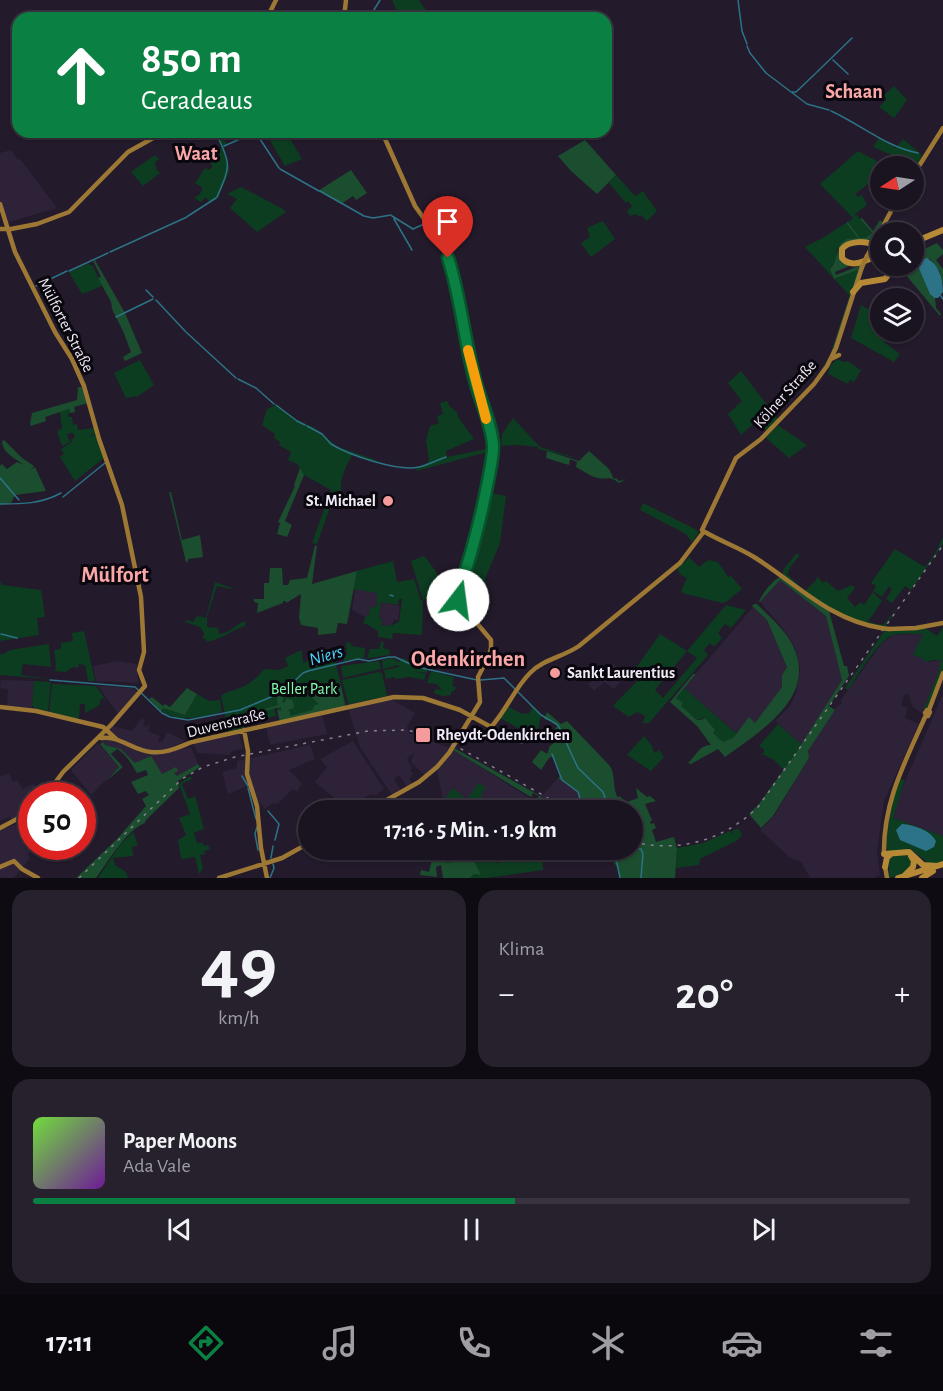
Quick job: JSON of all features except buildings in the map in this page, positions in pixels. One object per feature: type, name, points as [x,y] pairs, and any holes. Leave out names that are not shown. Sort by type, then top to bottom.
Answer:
[{"type":"highway","points":[[924,237],[943,228]]},
{"type":"highway","points":[[870,243],[851,243],[843,247],[841,255],[849,264],[860,265],[870,260]]},
{"type":"highway","points":[[853,292],[860,282],[884,279],[887,276]]},
{"type":"highway","points":[[884,854],[909,852],[923,865],[940,866]]},
{"type":"highway","points":[[884,854],[906,854],[913,859],[913,867],[902,877]]},
{"type":"highway","points":[[885,867],[886,859],[891,854]]},
{"type":"highway","points":[[902,877],[940,866]]},
{"type":"highway","points":[[922,878],[940,866]]},
{"type":"main road","points":[[924,157],[943,128]]},
{"type":"main road","points":[[0,229],[7,230],[37,224],[69,212],[132,149],[153,138]]},
{"type":"main road","points":[[385,138],[420,216],[437,237],[450,263],[474,376],[493,447],[471,553],[460,591],[454,596],[488,634],[491,642],[489,656],[478,680],[480,702],[446,758],[429,774],[386,800]]},
{"type":"main road","points":[[924,161],[931,159]]},
{"type":"main road","name":"Mülforter Straße","points":[[0,204],[17,255],[84,386],[123,506],[141,595],[144,652],[139,670],[145,686],[108,729]]},
{"type":"main road","points":[[860,282],[860,265],[870,249]]},
{"type":"main road","name":"Kölner Straße","points":[[490,727],[494,725],[516,689],[531,672],[577,648],[680,563],[698,542],[736,458],[761,439],[815,382],[831,359],[853,292]]},
{"type":"main road","points":[[831,359],[839,356]]},
{"type":"main road","points":[[703,531],[765,564],[828,610],[851,621],[889,629],[942,624]]},
{"type":"main road","points":[[765,564],[774,572],[774,576]]},
{"type":"main road","points":[[783,570],[785,578]]},
{"type":"main road","points":[[887,878],[884,835],[891,795],[928,713],[943,673]]},
{"type":"main road","name":"Duvenstraße","points":[[116,740],[147,752],[177,749],[191,742],[394,697],[423,698],[456,708],[490,727]]},
{"type":"main road","points":[[0,707],[43,712],[100,726],[108,729],[116,740]]},
{"type":"main road","points":[[57,782],[108,729]]},
{"type":"main road","points":[[56,782],[63,772],[108,729]]},
{"type":"main road","name":"Duvenstraße","points":[[108,729],[122,742],[147,750],[161,751]]},
{"type":"main road","points":[[244,730],[248,750],[247,774],[257,806],[267,878]]},
{"type":"main road","points":[[101,738],[109,737],[116,740]]},
{"type":"main road","points":[[0,829],[18,819]]},
{"type":"main road","points":[[219,878],[282,858],[298,849]]},
{"type":"main road","points":[[0,867],[12,861],[38,878]]},
{"type":"shaded area","points":[[11,150],[57,208],[6,223],[0,204],[0,153]]},
{"type":"shaded area","points":[[780,580],[826,616],[842,680],[801,744],[775,721],[790,706],[796,693],[800,670],[793,644],[782,627],[760,602]]},
{"type":"shaded area","points":[[355,589],[377,592],[377,605],[367,618],[352,610]]},
{"type":"shaded area","points":[[381,602],[400,606],[398,620],[395,619],[391,626],[379,624]]},
{"type":"shaded area","points":[[753,607],[767,620],[787,667],[782,675],[782,687],[777,695],[755,723],[749,718],[736,733],[684,688]]},
{"type":"shaded area","points":[[923,634],[913,655],[927,662],[941,660],[940,669],[923,714],[913,707],[908,694],[905,694],[901,705],[908,708],[905,718],[919,724],[884,801],[877,851],[880,875],[873,878],[810,878],[801,862],[789,857],[760,830],[774,816],[809,758],[808,751],[882,643],[893,635]]},
{"type":"shaded area","points":[[117,661],[137,664],[138,683],[96,681],[93,666]]},
{"type":"shaded area","points":[[613,663],[624,678],[614,689],[604,682],[594,691],[588,684]]},
{"type":"shaded area","points":[[1,680],[34,681],[32,708],[7,706],[8,689],[0,688]]},
{"type":"shaded area","points":[[98,686],[131,688],[138,692],[118,714]]},
{"type":"shaded area","points":[[942,696],[943,836],[893,818],[900,793]]},
{"type":"shaded area","points":[[391,699],[415,713],[407,727],[409,733],[450,748],[533,800],[483,800],[481,795],[467,800],[453,788],[443,800],[437,770],[435,768],[425,776],[411,762],[414,752],[407,759],[412,768],[410,770],[413,773],[409,779],[413,784],[407,787],[399,775],[394,779],[401,790],[392,795],[360,747],[348,708]]},
{"type":"shaded area","points":[[322,714],[327,734],[270,745],[266,727]]},
{"type":"shaded area","points":[[142,718],[146,727],[150,725],[148,731],[160,736],[158,741],[162,742],[167,732],[185,741],[170,748],[170,752],[191,747],[198,764],[177,776],[174,773],[162,774],[135,763],[121,749],[105,745],[100,741],[105,739],[112,726],[132,731]]},
{"type":"shaded area","points":[[239,733],[243,749],[231,751],[230,755],[197,753],[194,744],[196,743]]},
{"type":"shaded area","points":[[353,741],[384,789],[375,796],[372,794],[361,800],[337,800],[315,782],[327,767],[320,759]]},
{"type":"shaded area","points":[[98,743],[119,767],[96,790],[96,782],[81,782],[71,770]]},
{"type":"shaded area","points":[[310,745],[315,759],[289,770],[302,784],[297,792],[293,789],[277,804],[273,803],[265,809],[255,798],[250,785],[228,794],[222,772],[237,768],[237,761]]},
{"type":"shaded area","points":[[9,773],[13,782],[18,780],[19,782],[18,819],[13,822],[10,817],[0,821],[0,777]]},
{"type":"shaded area","points":[[558,778],[578,792],[577,800],[538,800]]},
{"type":"shaded area","points":[[16,824],[18,827],[18,860],[28,860],[14,878],[0,878],[0,830]]},
{"type":"green space","points":[[392,0],[419,0],[426,10],[422,12],[397,12]]},
{"type":"green space","points":[[894,86],[907,100],[894,118],[879,107],[887,99],[883,96]]},
{"type":"green space","points":[[219,138],[224,138],[227,145],[224,147],[229,172],[218,198],[210,203],[206,197],[201,202],[194,198],[203,188],[195,183],[205,168],[209,170],[213,166],[208,156],[223,147]]},
{"type":"green space","points":[[269,138],[290,138],[302,159],[285,166]]},
{"type":"green space","points":[[879,138],[896,148],[903,139],[922,156],[894,156],[873,147]]},
{"type":"green space","points":[[585,140],[616,175],[597,194],[558,156]]},
{"type":"green space","points":[[858,151],[870,157],[870,183],[855,194],[858,197],[862,195],[867,205],[854,215],[857,215],[870,231],[870,235],[860,238],[848,222],[853,218],[820,184]]},
{"type":"green space","points":[[155,155],[159,159],[155,162],[156,169],[160,173],[143,186],[131,172]]},
{"type":"green space","points":[[351,170],[367,193],[356,200],[353,196],[341,204],[318,191]]},
{"type":"green space","points":[[616,175],[635,196],[643,191],[657,211],[647,221],[641,215],[639,217],[636,214],[630,216],[627,211],[632,206],[628,201],[626,203],[609,183]]},
{"type":"green space","points":[[241,187],[286,212],[257,232],[230,208],[237,199],[227,194]]},
{"type":"green space","points":[[862,218],[870,231],[860,219]]},
{"type":"green space","points":[[603,221],[615,239],[591,257],[581,243],[590,237],[587,228]]},
{"type":"green space","points":[[848,222],[860,238],[870,235],[870,239],[839,250],[840,257],[849,266],[835,272],[836,275],[861,265],[836,345],[830,356],[858,270],[834,279],[830,269],[834,264],[840,244],[847,239],[858,238],[846,223]]},
{"type":"green space","points":[[846,223],[859,238],[837,249],[836,260],[830,269],[835,279],[859,269],[850,296],[805,247]]},
{"type":"green space","points":[[937,243],[943,250],[943,254],[936,260],[943,269],[943,285],[940,272],[930,259],[924,261],[924,249]]},
{"type":"green space","points":[[95,260],[125,313],[142,353],[125,361],[123,357],[131,352],[111,302],[98,278],[101,277],[93,261]]},
{"type":"green space","points":[[88,264],[93,266],[102,286],[82,294],[69,272]]},
{"type":"green space","points":[[907,276],[922,276],[932,297],[935,298],[940,316],[924,297],[924,288],[917,288]]},
{"type":"green space","points":[[861,305],[870,310],[870,342],[884,342],[900,354],[894,362],[851,338]]},
{"type":"green space","points":[[837,359],[847,361],[861,370],[854,382],[850,380],[848,384],[828,374],[830,366]]},
{"type":"green space","points":[[140,360],[154,385],[138,396],[126,398],[114,373]]},
{"type":"green space","points":[[741,371],[778,419],[767,432],[761,424],[764,418],[762,416],[741,435],[728,414],[742,401],[728,383]]},
{"type":"green space","points":[[78,387],[82,387],[88,403],[74,407],[75,412],[71,413],[69,409],[45,417],[46,421],[31,426],[32,413],[77,400]]},
{"type":"green space","points":[[447,401],[474,439],[446,451],[447,457],[491,448],[491,451],[416,471],[417,467],[429,460],[426,441],[430,426],[439,423],[437,416],[443,414],[440,403]]},
{"type":"green space","points":[[276,405],[297,420],[315,428],[338,447],[379,461],[352,455],[342,480],[343,496],[336,490],[317,544],[312,543],[331,490],[304,475],[297,464],[288,460],[291,452],[279,445],[280,442],[274,438],[275,434],[262,425],[267,409]]},
{"type":"green space","points":[[69,409],[71,413],[68,417],[72,417],[73,425],[77,424],[78,430],[94,428],[95,434],[87,436],[96,435],[104,458],[75,481],[60,457],[64,454],[61,449],[72,442],[71,439],[75,438],[73,433],[67,434],[70,442],[62,446],[57,431],[62,428],[60,412]]},
{"type":"green space","points":[[513,418],[540,447],[580,459],[538,449],[538,447],[501,446],[502,434]]},
{"type":"green space","points":[[778,425],[807,445],[789,458],[765,437]]},
{"type":"green space","points":[[4,440],[22,458],[34,466],[31,470],[35,467],[46,491],[15,495],[11,503],[0,504],[0,466],[2,464],[7,469],[17,462],[24,465],[5,449],[2,442]]},
{"type":"green space","points":[[547,451],[579,461],[589,451],[609,469],[614,479],[619,481],[626,479],[619,483],[610,478],[595,477],[576,467],[577,462],[570,459],[569,465],[546,458]]},
{"type":"green space","points":[[300,468],[304,475],[285,521],[292,525],[287,537],[277,534],[280,523],[278,522],[295,486]]},
{"type":"green space","points":[[169,492],[171,492],[182,540],[200,535],[203,557],[188,559],[186,562]]},
{"type":"green space","points":[[486,492],[506,496],[500,543],[485,579],[487,589],[478,590],[478,581],[465,579]]},
{"type":"green space","points":[[643,503],[699,532],[692,543],[686,534],[640,510]]},
{"type":"green space","points":[[943,537],[943,544],[911,590],[905,586],[892,603],[886,599],[892,589],[889,586],[882,597],[873,591],[876,586],[871,583],[895,549],[925,567]]},
{"type":"green space","points":[[315,545],[317,546],[312,584],[357,571],[347,624],[338,623],[336,633],[318,635],[318,628],[301,625],[299,618],[301,594],[286,603],[283,601],[283,603],[257,613],[258,603],[254,602],[254,599],[264,599],[264,583],[269,583],[270,568],[282,568],[283,585],[288,585],[290,580],[307,578]]},
{"type":"green space","points":[[796,554],[800,555],[787,574],[804,590],[783,575],[783,570]]},
{"type":"green space","points":[[424,556],[448,592],[447,596],[423,600],[411,561]]},
{"type":"green space","points":[[689,557],[699,567],[708,560],[718,562],[728,577],[731,576],[742,589],[722,603],[682,593],[687,578],[677,569]]},
{"type":"green space","points":[[393,561],[397,582],[414,579],[423,601],[422,635],[393,633],[392,639],[378,637],[378,631],[360,623],[364,623],[365,616],[368,617],[371,606],[375,608],[377,605],[377,593],[353,589],[357,571]],"holes":[[[399,599],[402,599],[399,622],[390,626],[381,625],[382,619],[379,618],[381,602],[398,605]]]},
{"type":"green space","points":[[781,576],[829,611],[844,666],[847,666],[849,676],[829,706],[835,710],[808,751],[809,758],[773,816],[761,828],[749,814],[759,804],[795,754],[842,680],[826,616],[780,580],[759,601],[768,587]]},
{"type":"green space","points":[[818,577],[823,583],[826,581],[838,591],[852,585],[855,588],[847,598],[855,607],[860,602],[864,605],[873,592],[882,601],[868,622],[883,625],[898,608],[885,627],[869,624],[843,614],[805,591],[814,582],[816,583]]},
{"type":"green space","points":[[0,581],[2,585],[41,590],[45,617],[37,618],[39,635],[0,641]]},
{"type":"green space","points":[[215,582],[232,588],[217,586],[207,617],[207,627],[218,628],[219,634],[245,621],[245,626],[207,642],[203,639],[204,633],[200,627],[185,622],[186,620],[193,622],[197,616],[206,618]]},
{"type":"green space","points":[[757,604],[776,622],[791,642],[798,661],[798,679],[793,695],[769,723],[725,757],[718,749],[691,764],[688,763],[701,749],[711,745],[697,726],[670,702],[693,674],[696,674],[676,698],[683,703],[681,706],[697,720],[705,718],[715,730],[713,733],[723,742],[733,738],[749,717],[755,723],[782,687],[782,675],[787,667],[767,620],[752,606]]},
{"type":"green space","points":[[726,605],[746,610],[731,628],[725,624],[718,633],[722,638],[714,647],[710,643],[704,650],[708,655],[649,723],[643,723],[645,716],[637,712],[629,717],[613,706],[639,679],[633,672],[660,634],[687,651]],"holes":[[[687,651],[697,658],[663,698],[655,690]]]},
{"type":"green space","points":[[943,627],[943,670],[929,708],[924,709],[941,660],[926,662],[913,655],[923,634],[897,634],[888,638],[875,650],[848,690],[845,688],[885,630],[925,628],[937,636]]},
{"type":"green space","points":[[84,631],[95,681],[88,681],[85,665],[79,664],[78,668],[73,667],[66,672],[55,671],[54,650],[61,649],[61,643],[73,641],[72,633]]},
{"type":"green space","points":[[346,642],[351,643],[351,646],[365,648],[364,658],[367,658],[344,661],[344,656],[347,655]]},
{"type":"green space","points":[[381,642],[384,642],[383,648],[390,650],[389,655],[367,658],[370,649],[379,649]]},
{"type":"green space","points":[[49,644],[51,667],[23,664],[21,675],[51,679],[0,675],[0,653],[2,655],[10,650]]},
{"type":"green space","name":"Beller Park","points":[[302,651],[303,663],[327,651],[329,662],[335,661],[346,705],[280,721],[277,707],[274,708],[276,716],[261,719],[258,711],[258,716],[255,716],[254,712],[242,715],[244,728],[229,732],[221,696],[247,684],[264,669],[279,670],[288,666],[285,658]]},
{"type":"green space","points":[[392,658],[399,662],[403,658],[413,664],[415,658],[428,660],[427,666],[420,665],[428,667],[427,673],[411,671],[426,674],[424,680],[410,677],[386,679],[384,670],[399,667],[398,665],[383,669],[382,660]]},
{"type":"green space","points":[[379,661],[381,669],[343,678],[341,666]]},
{"type":"green space","points":[[431,671],[454,677],[452,686],[456,687],[451,695],[442,696],[434,693],[435,689],[442,690],[437,684],[427,683]]},
{"type":"green space","points":[[382,673],[387,696],[348,703],[342,680]]},
{"type":"green space","points":[[34,681],[51,682],[48,711],[34,708],[32,705]]},
{"type":"green space","points":[[284,683],[287,689],[283,691],[287,695],[282,702],[284,703],[287,698],[293,701],[294,708],[288,710],[290,716],[312,710],[315,705],[319,704],[312,698],[311,693],[333,685],[335,688],[341,686],[345,706],[280,722],[277,710],[281,711],[281,707],[259,712],[258,716],[257,708],[261,710],[278,705],[274,686]]},
{"type":"green space","points":[[52,684],[96,686],[107,702],[103,698],[100,700],[100,705],[85,713],[85,704],[80,704],[77,720],[49,714]]},
{"type":"green space","points":[[187,688],[197,694],[185,715],[163,708],[161,711],[149,699],[152,697],[163,706],[165,704],[170,707]]},
{"type":"green space","points":[[684,688],[737,734],[729,741],[723,742],[712,733],[714,729],[711,732],[702,721],[704,718],[697,720],[680,706],[682,703],[676,698]]},
{"type":"green space","points":[[197,694],[209,701],[220,700],[222,712],[184,718],[161,711],[163,708],[185,715]]},
{"type":"green space","points":[[528,702],[541,716],[536,738],[500,718],[507,706],[522,714],[529,713],[532,709]]},
{"type":"green space","points":[[547,712],[561,724],[567,721],[610,766],[618,798],[619,796],[624,800],[577,800],[578,792],[558,778],[561,775],[553,756],[541,770],[532,762],[541,750],[547,754],[550,746],[559,739],[555,729],[557,726],[544,719]]},
{"type":"green space","points":[[778,724],[801,744],[784,770],[774,760],[760,753],[764,753],[764,749],[759,746]]},
{"type":"green space","points":[[644,736],[655,753],[659,750],[664,757],[651,771],[627,755]]},
{"type":"green space","points":[[103,742],[105,745],[121,749],[135,763],[151,756],[162,774],[176,767],[178,771],[174,773],[177,776],[198,764],[200,767],[178,781],[179,788],[145,823],[124,839],[96,878],[76,878],[118,838],[146,806],[142,799],[149,795],[146,791],[138,794],[131,782],[148,775],[146,770],[137,773],[117,749],[111,754],[123,767],[106,781],[119,767],[100,744]]},
{"type":"green space","points":[[454,748],[542,797],[537,800],[539,796],[533,793],[531,797],[453,750]]},
{"type":"green space","points":[[190,776],[192,779],[182,784],[188,799],[195,796],[204,829],[194,833],[197,843],[208,845],[210,849],[200,855],[203,869],[199,874],[195,857],[181,859],[178,840],[186,835],[179,818],[190,814],[179,784]]},
{"type":"green space","points":[[900,777],[901,780],[905,779],[893,818],[943,836],[943,862],[931,865],[909,848],[907,848],[911,851],[889,851],[886,848],[889,811]]},
{"type":"green space","points":[[478,783],[486,787],[481,795],[483,800],[467,800]]},
{"type":"green space","points":[[453,788],[467,800],[443,800]]},
{"type":"green space","points":[[636,788],[656,801],[645,804],[652,820],[650,822],[654,823],[656,828],[652,830],[656,842],[674,837],[677,849],[675,878],[620,878],[618,868],[612,860],[643,860],[643,800],[632,800],[638,798]]},
{"type":"green space","points":[[738,828],[742,835],[736,841],[700,859],[699,865],[676,868],[677,848],[703,843],[730,831],[733,835],[732,831]]},
{"type":"green space","points":[[133,832],[138,845],[132,847],[133,856],[113,858],[115,865],[126,872],[128,878],[98,878],[120,845]]},
{"type":"green space","points":[[907,855],[913,863],[904,874],[889,878],[888,857]]},
{"type":"green space","points":[[432,860],[445,860],[446,863],[474,860],[481,875],[474,874],[470,878],[443,878],[441,865],[436,867],[437,877],[420,875],[421,870],[429,872]]},
{"type":"green space","points":[[445,860],[494,860],[496,863],[502,860],[542,860],[543,870],[487,878],[470,878],[474,874],[480,875],[446,863]]},
{"type":"water","points":[[927,258],[935,264],[941,277],[943,292],[938,298],[930,294],[922,276],[924,259]]},
{"type":"water","points":[[902,824],[926,831],[936,841],[934,847],[926,851],[900,840],[896,830]]},
{"type":"waterway","points":[[373,12],[380,0]]},
{"type":"waterway","points":[[738,0],[742,31],[747,44]]},
{"type":"waterway","points":[[817,72],[852,38]]},
{"type":"waterway","points":[[747,46],[766,73]]},
{"type":"waterway","points":[[833,60],[848,74]]},
{"type":"waterway","points":[[766,73],[807,104],[829,110]]},
{"type":"waterway","points":[[792,92],[796,92],[816,73]]},
{"type":"waterway","points":[[831,111],[884,141],[918,153]]},
{"type":"waterway","points":[[217,197],[227,172],[227,159],[218,138]]},
{"type":"waterway","points":[[224,146],[242,138]]},
{"type":"waterway","points":[[259,138],[279,168]]},
{"type":"waterway","points":[[280,169],[319,191]]},
{"type":"waterway","points":[[320,191],[364,216],[373,218],[391,215]]},
{"type":"waterway","points":[[188,216],[216,198]]},
{"type":"waterway","points":[[392,216],[413,229],[424,224]]},
{"type":"waterway","points":[[110,252],[187,217]]},
{"type":"waterway","points":[[394,219],[412,250]]},
{"type":"waterway","points":[[69,271],[108,253]]},
{"type":"waterway","points":[[36,286],[67,271]]},
{"type":"waterway","points":[[146,290],[153,297]]},
{"type":"waterway","points":[[940,295],[943,299]]},
{"type":"waterway","points":[[116,317],[153,299]]},
{"type":"waterway","points":[[156,300],[185,331]]},
{"type":"waterway","points":[[186,332],[236,378]]},
{"type":"waterway","points":[[238,379],[256,388],[274,404]]},
{"type":"waterway","points":[[276,405],[305,425]]},
{"type":"waterway","points":[[307,426],[322,434],[330,443]]},
{"type":"waterway","points":[[331,444],[349,453],[399,467],[419,467],[446,457]]},
{"type":"waterway","points":[[63,497],[105,463]]},
{"type":"waterway","points":[[0,478],[19,500]]},
{"type":"waterway","points":[[0,504],[39,501],[61,493]]},
{"type":"waterway","points":[[1,634],[17,638]]},
{"type":"waterway","name":"Niers","points":[[50,680],[135,687],[162,713],[188,720],[240,710],[283,692],[303,673],[358,659],[369,661],[395,657],[417,667],[477,680]]},
{"type":"waterway","name":"Niers","points":[[481,680],[504,678],[541,715],[558,725],[578,768],[603,792],[606,800]]},
{"type":"waterway","points":[[494,728],[522,743]]},
{"type":"waterway","points":[[552,754],[562,780],[578,792],[580,800]]},
{"type":"waterway","points":[[242,776],[248,786]]},
{"type":"waterway","points":[[248,788],[256,819]]},
{"type":"waterway","points":[[268,811],[279,824],[275,840]]},
{"type":"waterway","points":[[257,827],[255,834],[258,850]]},
{"type":"waterway","points":[[271,858],[273,846]]},
{"type":"waterway","name":"Niers","points":[[616,860],[620,878]]},
{"type":"waterway","points":[[641,878],[642,860]]},
{"type":"waterway","points":[[270,878],[274,868],[273,864]]},
{"type":"railway","points":[[643,844],[668,846],[700,841],[731,828],[758,807],[943,545]]},
{"type":"railway","points":[[79,878],[182,779],[203,767],[235,757],[368,731],[407,730],[427,735],[456,746],[551,800]]},
{"type":"slow traffic","points":[[468,350],[486,419]]},
{"type":"place","name":"St. Michael","points":[[388,501]]},
{"type":"place","name":"Sankt Laurentius","points":[[555,673]]},
{"type":"place","name":"Rheydt-Odenkirchen","points":[[423,735]]},
{"type":"district","name":"Schaan","points":[[854,92]]},
{"type":"district","name":"Waat","points":[[196,154]]},
{"type":"district","name":"Mülfort","points":[[115,575]]},
{"type":"district","name":"Odenkirchen","points":[[468,659]]},
{"type":"route","points":[[448,258],[474,376],[493,447],[471,553],[460,591],[454,596],[458,600]]}]
